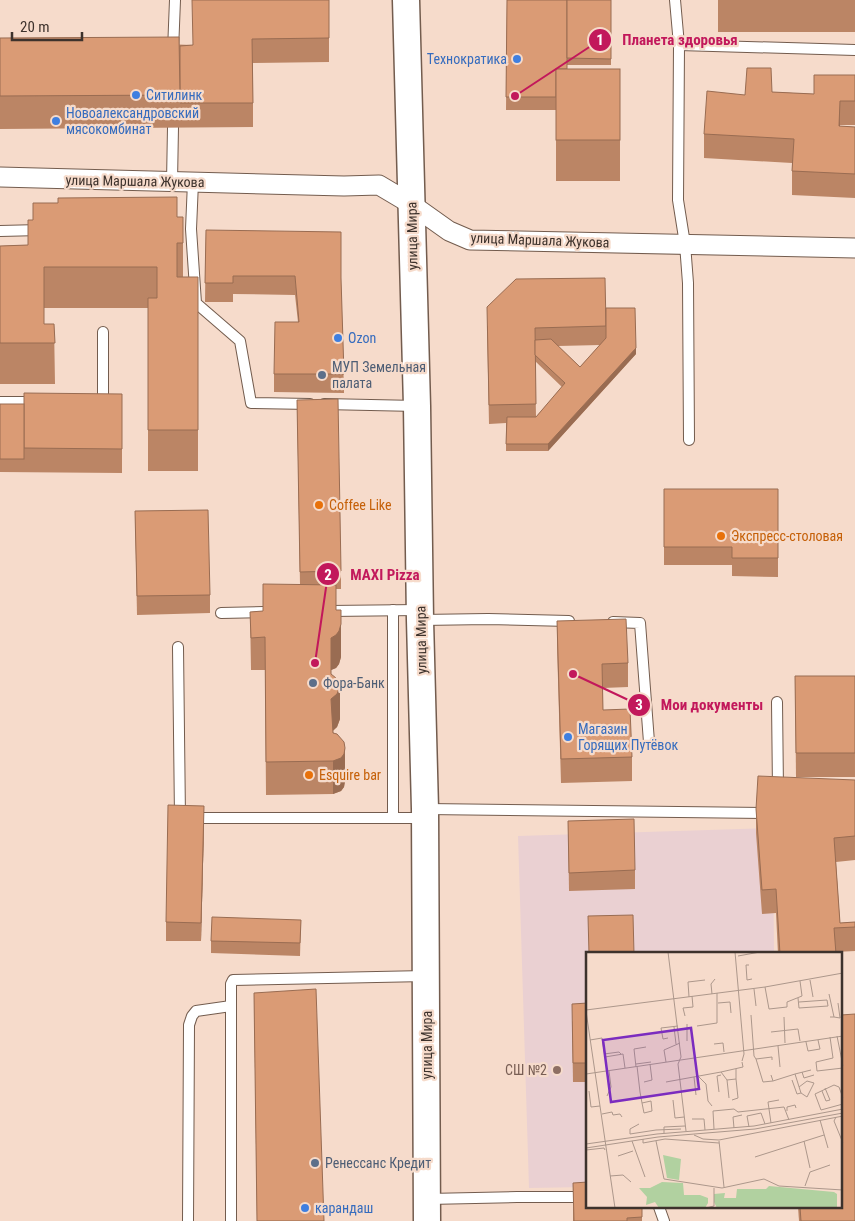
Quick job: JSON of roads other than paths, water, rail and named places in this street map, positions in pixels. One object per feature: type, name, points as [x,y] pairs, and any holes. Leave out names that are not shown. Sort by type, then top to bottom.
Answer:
[{"type":"main road","name":"улица Мира","points":[[406,0],[417,406],[425,813],[427,1210]]},
{"type":"street","name":"улица Маршала Жукова","points":[[0,177],[344,186],[379,185],[411,204],[449,231],[470,240],[855,248]]},
{"type":"lane","points":[[170,54],[175,0]]},
{"type":"lane","points":[[675,0],[679,46],[678,200],[685,244],[688,292],[689,440]]},
{"type":"lane","points":[[679,46],[855,50]]},
{"type":"lane","points":[[172,182],[173,127]]},
{"type":"lane","points":[[193,182],[186,229],[196,303],[240,341],[251,404],[417,406]]},
{"type":"lane","points":[[0,231],[48,230]]},
{"type":"lane","points":[[86,402],[103,402],[103,332]]},
{"type":"lane","points":[[0,402],[44,402]]},
{"type":"lane","points":[[393,610],[393,818]]},
{"type":"lane","points":[[318,611],[393,610],[420,615],[488,620],[583,622]]},
{"type":"lane","points":[[221,613],[269,612]]},
{"type":"lane","points":[[602,622],[640,623],[649,742]]},
{"type":"lane","points":[[178,647],[180,818],[393,818],[425,813],[778,813],[777,702]]},
{"type":"lane","points":[[231,1221],[231,1006],[233,980],[426,976]]},
{"type":"lane","points":[[188,1221],[189,1025],[196,1011],[231,1006]]},
{"type":"lane","points":[[427,1210],[517,1196],[586,1197]]},
{"type":"lane","points":[[660,1208],[664,1221]]},
{"type":"place","name":"Технократика","points":[[517,59]]},
{"type":"place","name":"Ситилинк","points":[[136,95]]},
{"type":"place","name":"Планета здоровья","points":[[515,96]]},
{"type":"place","name":"Новоалександровский мясокомбинат","points":[[56,121]]},
{"type":"place","name":"Ozon","points":[[338,338]]},
{"type":"place","name":"МУП Земельная палата","points":[[322,375]]},
{"type":"place","name":"Coffee Like","points":[[319,505]]},
{"type":"place","name":"Экспресс-столовая","points":[[721,536]]},
{"type":"place","name":"MAXI Pizza","points":[[315,663]]},
{"type":"place","name":"Мои документы","points":[[573,674]]},
{"type":"place","name":"Фора-Банк","points":[[313,683]]},
{"type":"place","name":"Магазин Горящих Путёвок","points":[[568,737]]},
{"type":"place","name":"Esquire bar","points":[[309,775]]},
{"type":"place","name":"СШ №2","points":[[557,1070]]},
{"type":"place","name":"Ренессанс Кредит","points":[[315,1163]]},
{"type":"place","name":"карандаш","points":[[305,1208]]}]
